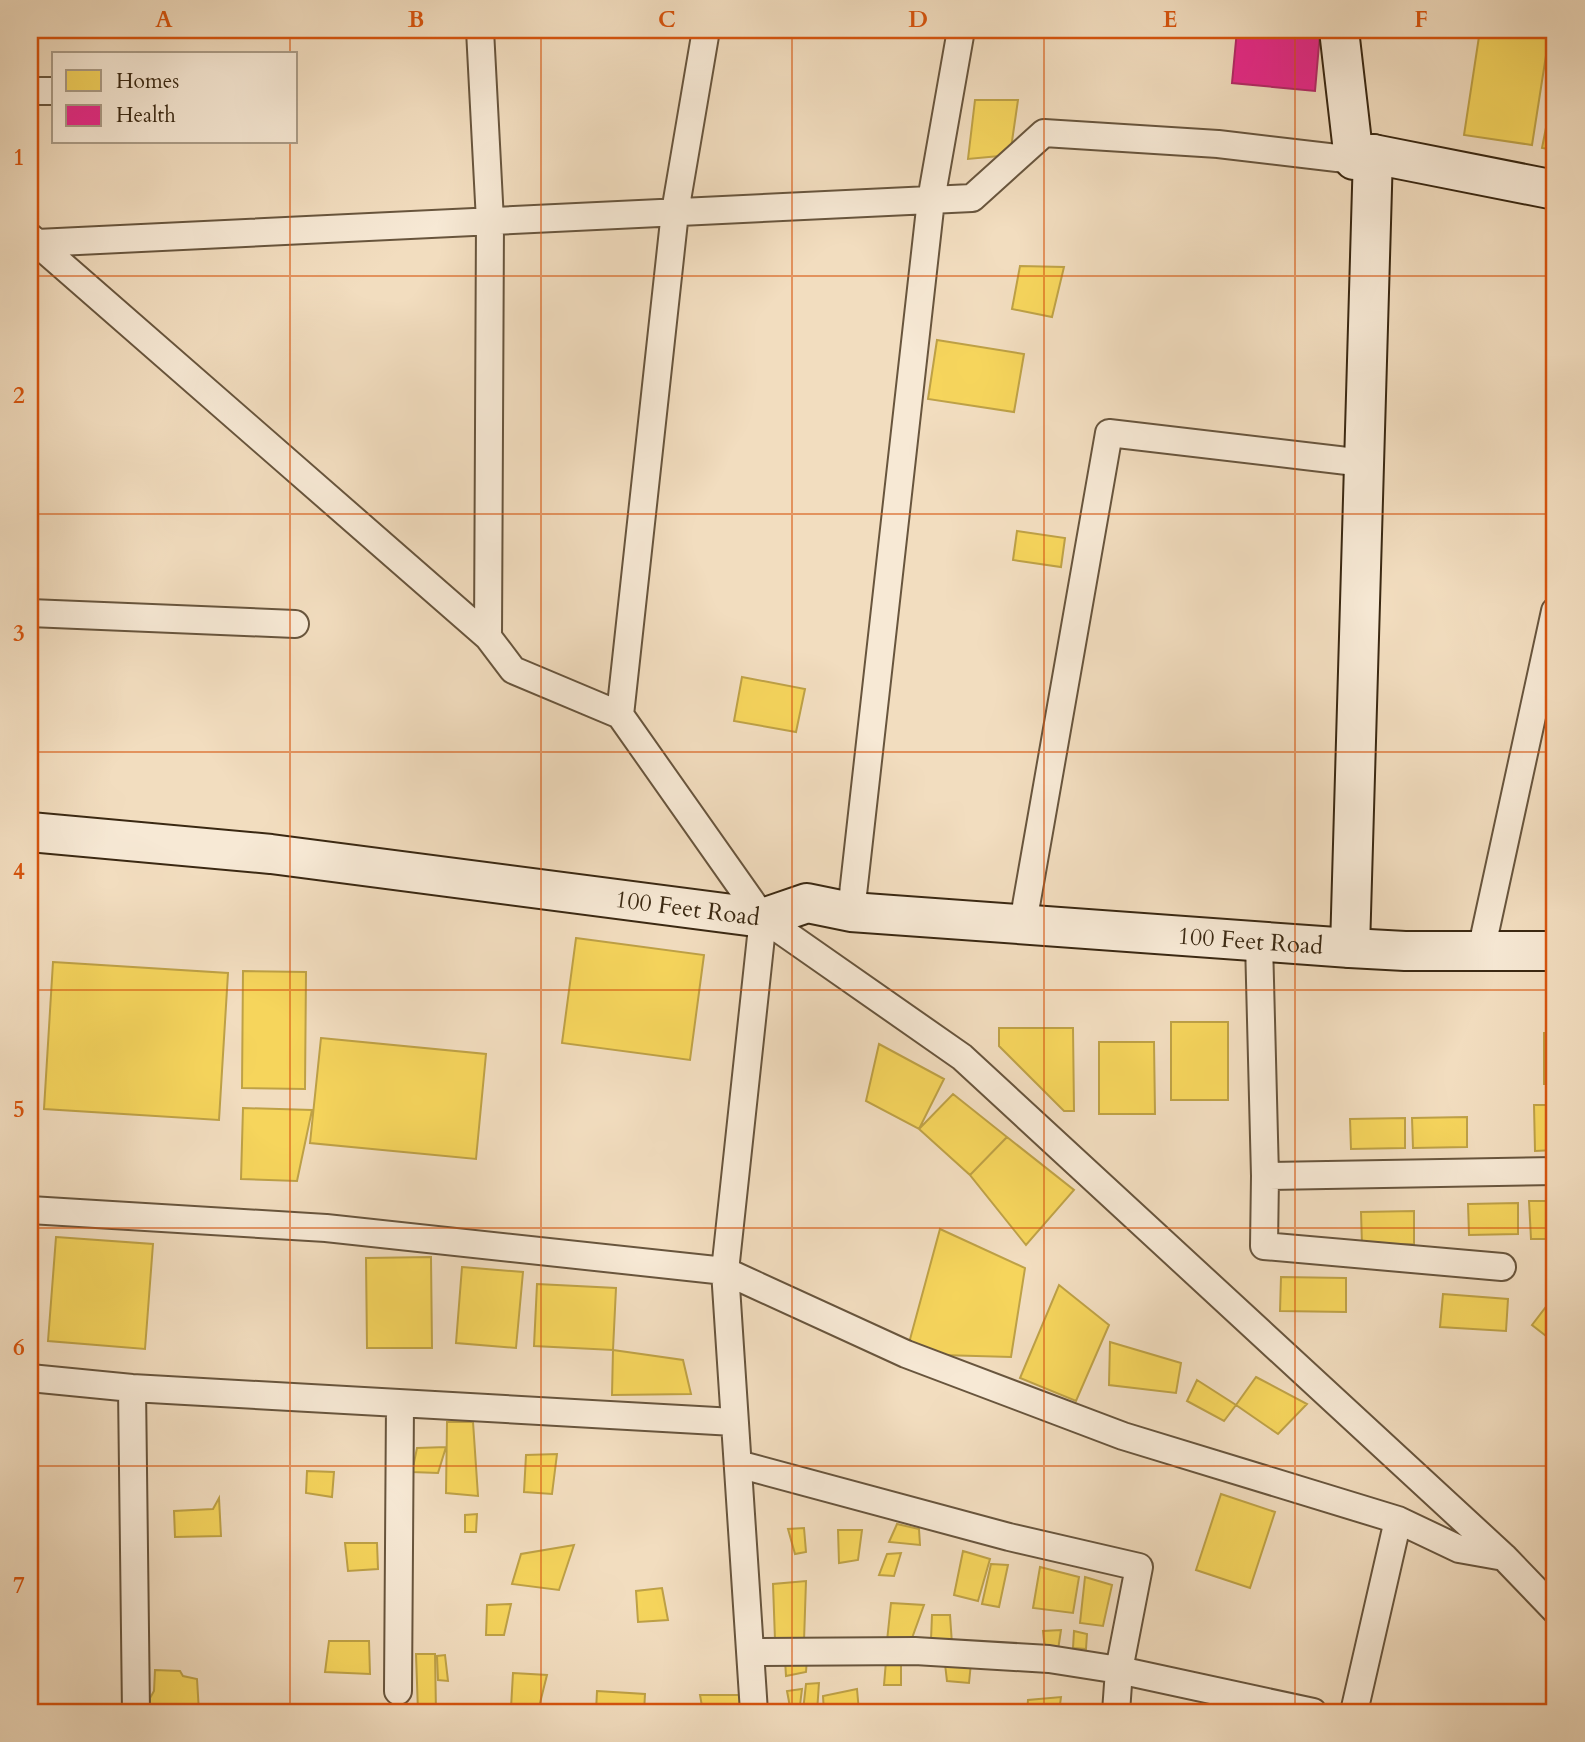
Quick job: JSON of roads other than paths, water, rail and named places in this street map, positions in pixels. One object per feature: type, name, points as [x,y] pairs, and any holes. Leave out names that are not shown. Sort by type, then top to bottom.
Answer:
[{"type":"main road","points":[[1339,30],[1364,157],[1364,463],[1350,948]]},
{"type":"main road","points":[[1364,157],[1555,190]]},
{"type":"main road","name":"100 Feet Road","points":[[30,832],[271,854],[763,918],[807,903],[851,912],[1350,948],[1405,951],[1555,951]]},
{"type":"street","points":[[480,30],[490,221],[488,637]]},
{"type":"street","points":[[620,715],[675,212],[706,30]]},
{"type":"street","points":[[851,912],[931,200],[961,30]]},
{"type":"street","points":[[30,91],[52,91]]},
{"type":"street","points":[[32,241],[972,198],[1044,133],[1364,157]]},
{"type":"street","points":[[32,241],[488,637],[513,670],[620,715],[763,918],[962,1057],[1504,1557],[1555,1610]]},
{"type":"street","points":[[1023,923],[1109,433],[1364,463]]},
{"type":"street","points":[[1481,951],[1555,611]]},
{"type":"street","points":[[30,613],[295,624]]},
{"type":"street","points":[[754,1712],[725,1271],[763,918]]},
{"type":"street","points":[[1259,942],[1265,1176],[1264,1246],[1502,1267]]},
{"type":"street","points":[[1265,1176],[1555,1171]]},
{"type":"street","points":[[30,1210],[326,1228],[725,1271],[906,1354],[1111,1431],[1398,1520],[1459,1549],[1504,1557]]},
{"type":"street","points":[[30,1378],[132,1388],[734,1422]]},
{"type":"street","points":[[132,1388],[136,1712]]},
{"type":"street","points":[[398,1691],[400,1404]]},
{"type":"street","points":[[738,1464],[1009,1536],[1139,1567],[1119,1670],[1116,1712]]},
{"type":"street","points":[[1354,1712],[1398,1520]]},
{"type":"street","points":[[751,1652],[915,1651],[1049,1659],[1119,1670],[1313,1712]]}]
